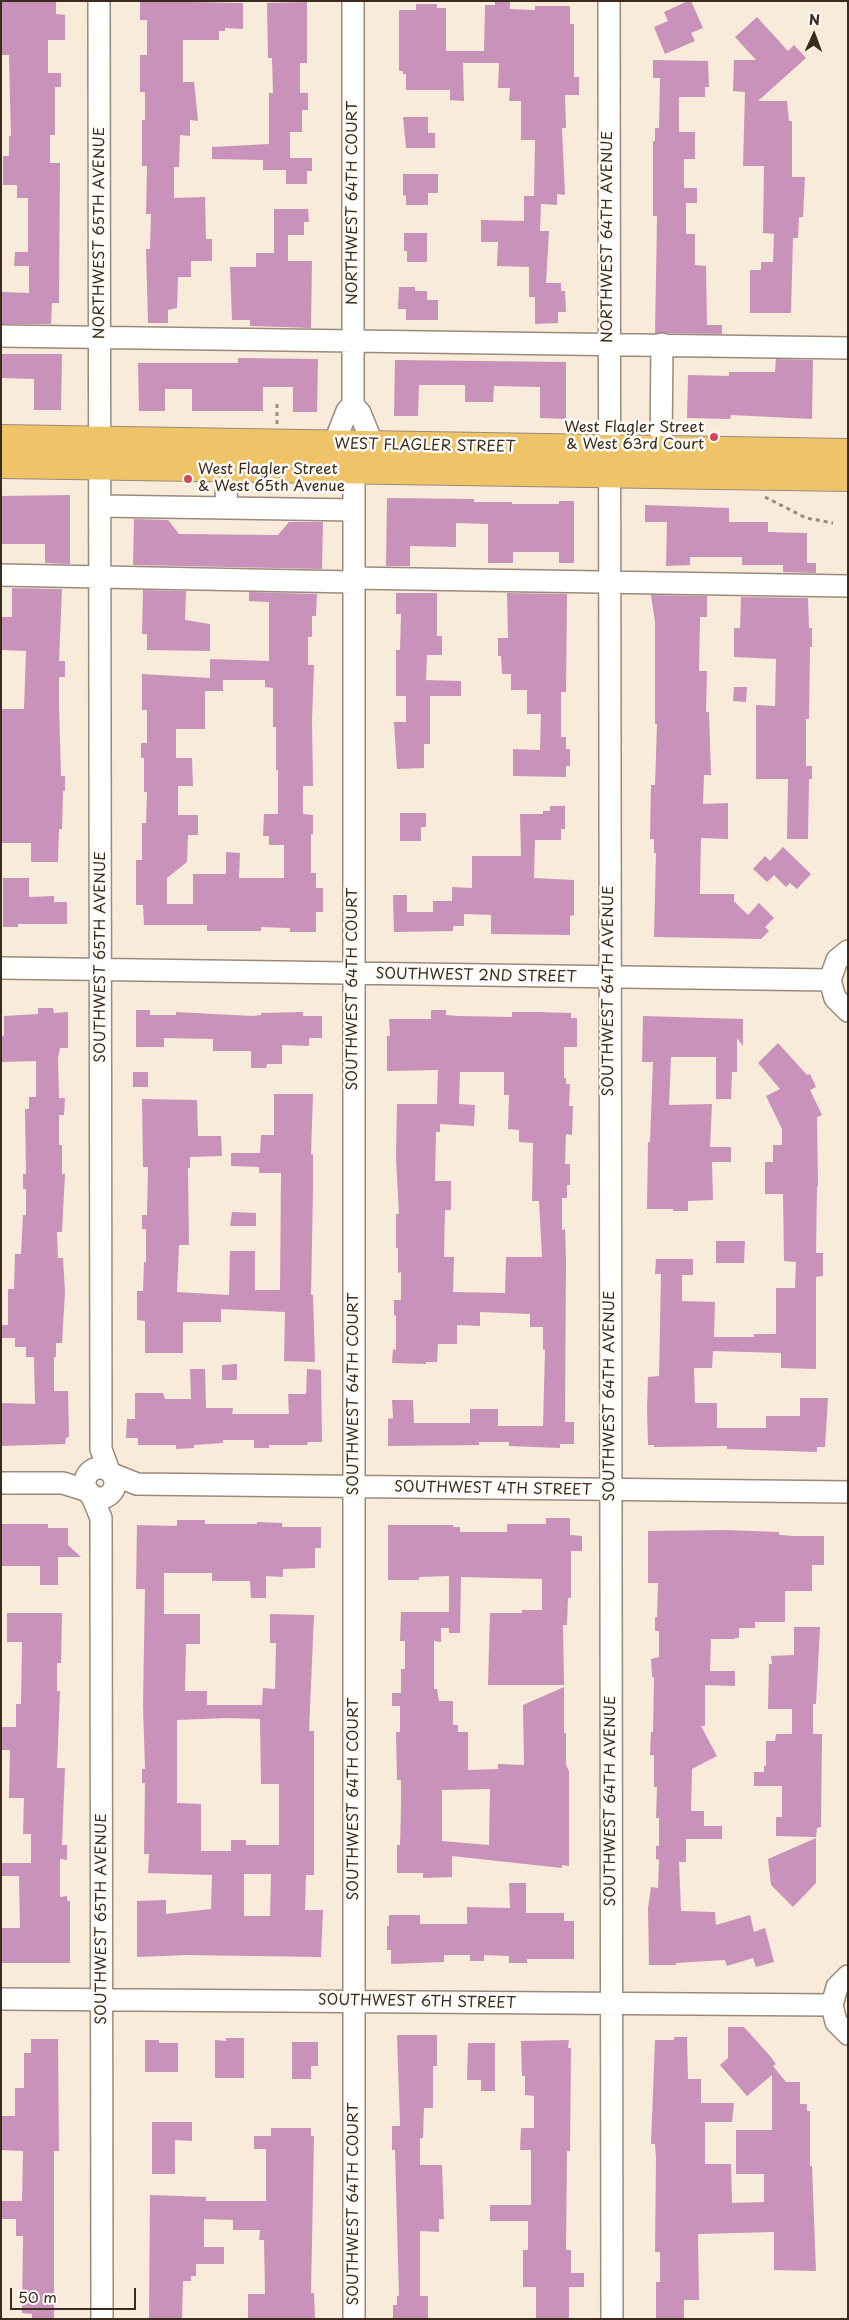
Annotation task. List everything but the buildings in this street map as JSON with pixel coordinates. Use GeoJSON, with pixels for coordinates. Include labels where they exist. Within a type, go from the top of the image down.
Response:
{"type":"FeatureCollection","features":[{"type":"Feature","properties":{"kind":"main road","name":"WEST FLAGLER STREET"},"geometry":{"type":"LineString","coordinates":[[1,439],[227,468],[354,469],[608,461],[847,465]]}},
{"type":"Feature","properties":{"kind":"main road","name":"WEST FLAGLER STREET"},"geometry":{"type":"LineString","coordinates":[[1,464],[101,453],[334,444],[608,461],[661,449],[847,465]]}},
{"type":"Feature","properties":{"kind":"street","name":"NORTHWEST 65TH AVENUE"},"geometry":{"type":"LineString","coordinates":[[100,1],[101,453]]}},
{"type":"Feature","properties":{"kind":"street","name":"NORTHWEST 64TH COURT"},"geometry":{"type":"LineString","coordinates":[[334,444],[347,411],[353,405],[352,1]]}},
{"type":"Feature","properties":{"kind":"street","name":"NORTHWEST 64TH AVENUE"},"geometry":{"type":"LineString","coordinates":[[608,461],[609,1]]}},
{"type":"Feature","properties":{"kind":"street"},"geometry":{"type":"LineString","coordinates":[[1,336],[608,343],[848,348]]}},
{"type":"Feature","properties":{"kind":"street"},"geometry":{"type":"LineString","coordinates":[[661,449],[662,344]]}},
{"type":"Feature","properties":{"kind":"street"},"geometry":{"type":"LineString","coordinates":[[353,405],[360,413],[373,445]]}},
{"type":"Feature","properties":{"kind":"street","name":"SOUTHWEST 65TH AVENUE"},"geometry":{"type":"LineString","coordinates":[[101,453],[101,1449],[98,1453],[105,1513],[101,1518],[102,2319]]}},
{"type":"Feature","properties":{"kind":"street","name":"SOUTHWEST 64TH AVENUE"},"geometry":{"type":"LineString","coordinates":[[608,461],[612,2319]]}},
{"type":"Feature","properties":{"kind":"street"},"geometry":{"type":"LineString","coordinates":[[226,508],[227,468]]}},
{"type":"Feature","properties":{"kind":"street","name":"SOUTHWEST 64TH COURT"},"geometry":{"type":"LineString","coordinates":[[354,469],[352,580],[354,2319]]}},
{"type":"Feature","properties":{"kind":"street"},"geometry":{"type":"LineString","coordinates":[[102,506],[353,510]]}},
{"type":"Feature","properties":{"kind":"street"},"geometry":{"type":"LineString","coordinates":[[1,575],[102,578],[848,586]]}},
{"type":"Feature","properties":{"kind":"street"},"geometry":{"type":"LineString","coordinates":[[848,952],[838,960],[830,980],[835,998],[848,1011]]}},
{"type":"Feature","properties":{"kind":"street","name":"SOUTHWEST 2ND STREET"},"geometry":{"type":"LineString","coordinates":[[1,968],[830,980]]}},
{"type":"Feature","properties":{"kind":"street","name":"SOUTHWEST 4TH STREET"},"geometry":{"type":"LineString","coordinates":[[1,1483],[100,1482],[610,1491],[848,1492]]}},
{"type":"Feature","properties":{"kind":"street"},"geometry":{"type":"LineString","coordinates":[[848,1976],[837,1987],[832,2005],[836,2022],[848,2034]]}},
{"type":"Feature","properties":{"kind":"street","name":"SOUTHWEST 6TH STREET"},"geometry":{"type":"LineString","coordinates":[[1,2000],[832,2005]]}},
{"type":"Feature","properties":{"kind":"path"},"geometry":{"type":"LineString","coordinates":[[277,400],[277,432]]}},
{"type":"Feature","properties":{"kind":"path"},"geometry":{"type":"LineString","coordinates":[[758,493],[796,514],[813,520],[833,523]]}},
{"type":"Feature","properties":{"kind":"place","name":"West Flagler Street & West 63rd Court"},"geometry":{"type":"Point","coordinates":[714,437]}},
{"type":"Feature","properties":{"kind":"place","name":"West Flagler Street & West 65th Avenue"},"geometry":{"type":"Point","coordinates":[188,479]}}]}
